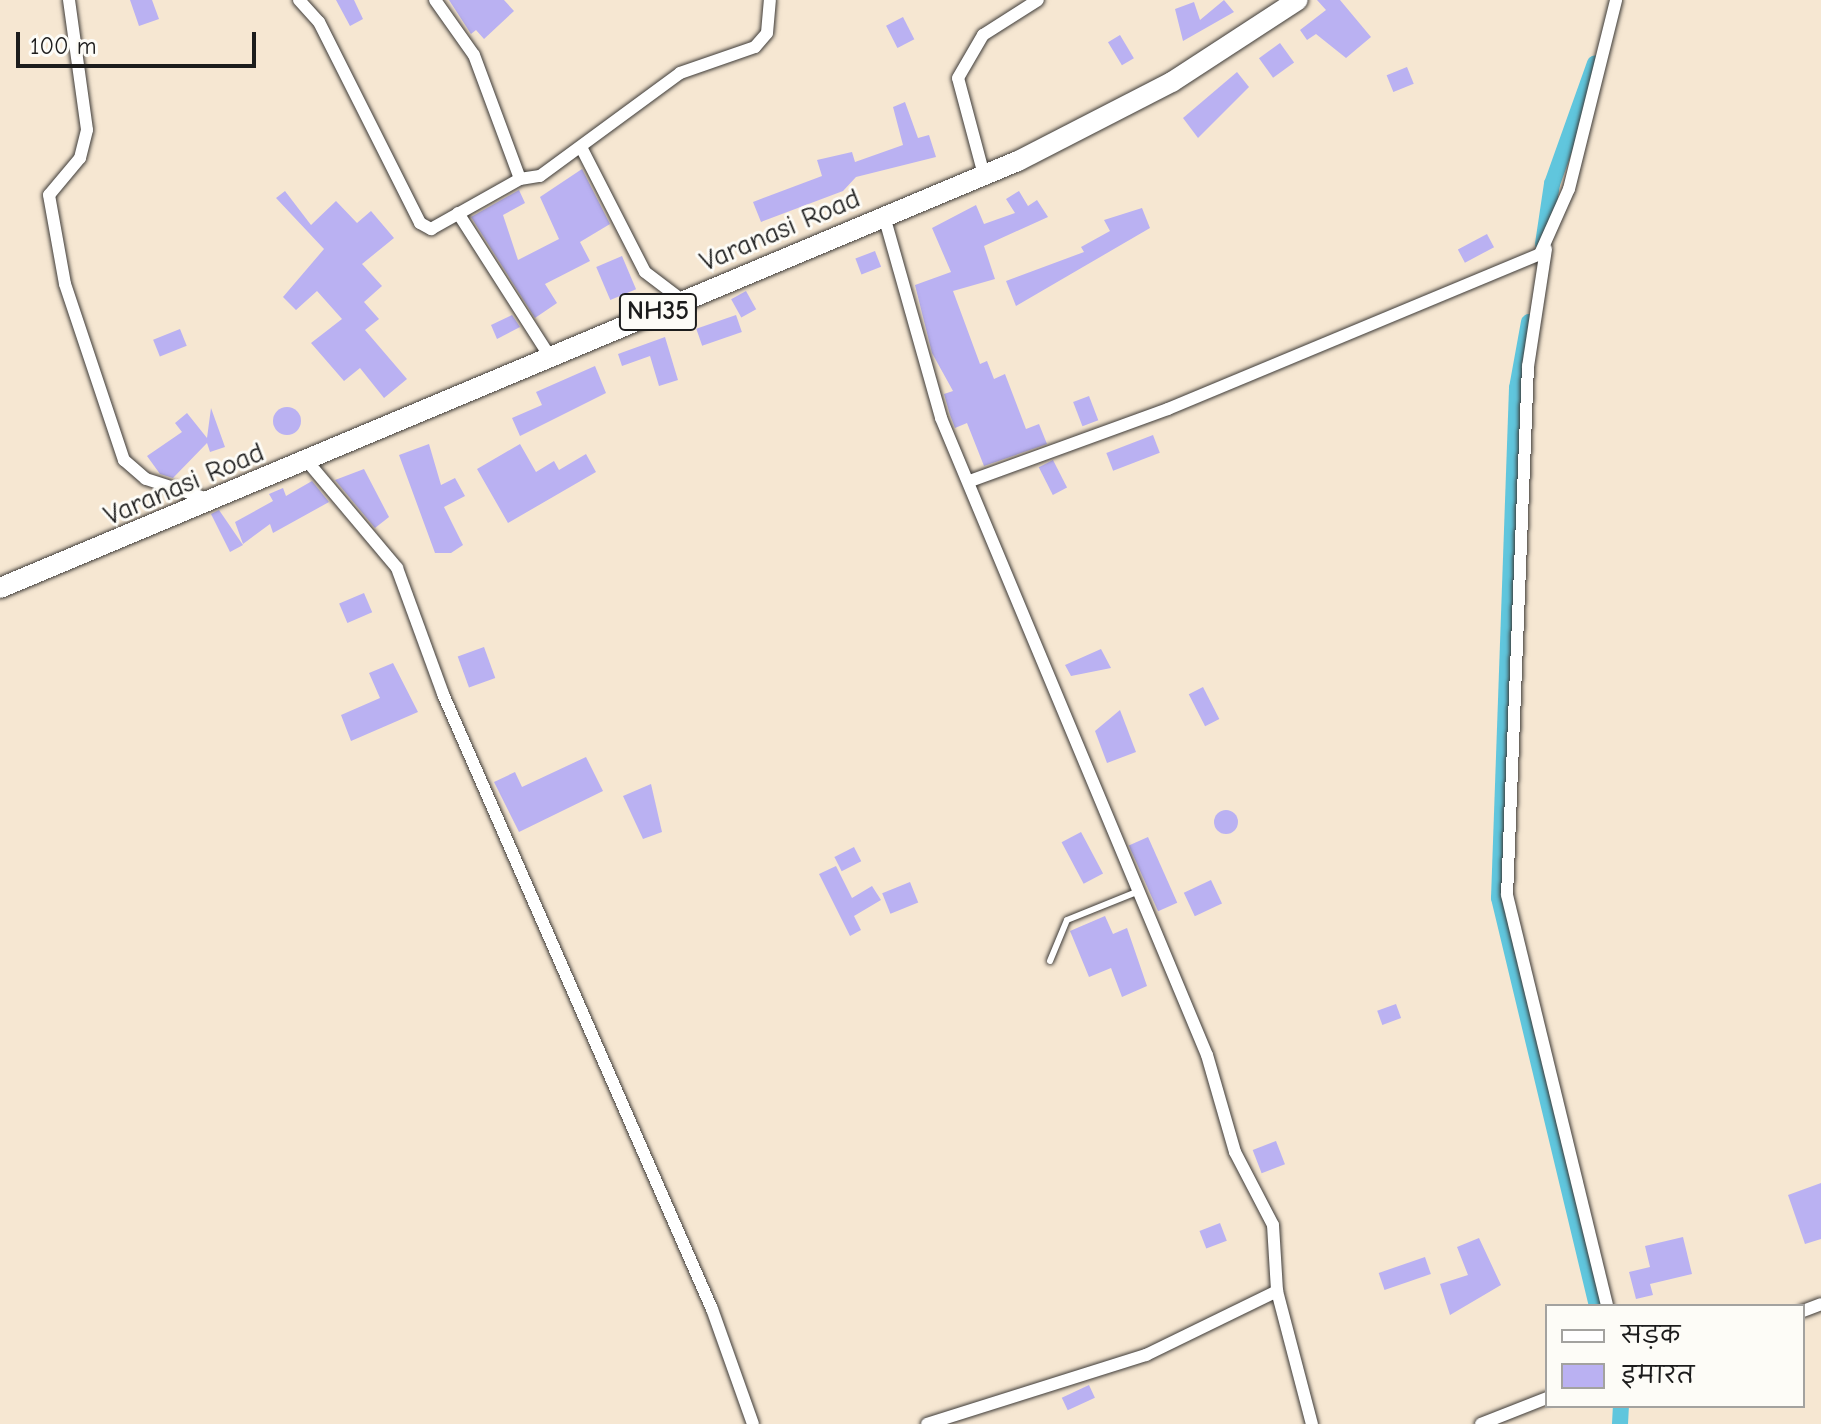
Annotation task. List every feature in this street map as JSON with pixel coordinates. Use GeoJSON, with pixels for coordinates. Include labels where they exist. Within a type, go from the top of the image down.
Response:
{"type":"FeatureCollection","features":[{"type":"Feature","properties":{"kind":"highway","name":"Varanasi Road"},"geometry":{"type":"LineString","coordinates":[[0,588],[218,502],[550,357],[984,175],[1172,82],[1298,0]]}},
{"type":"Feature","properties":{"kind":"street"},"geometry":{"type":"LineString","coordinates":[[69,0],[87,130],[80,158],[49,195],[65,284],[124,460],[146,479],[218,502]]}},
{"type":"Feature","properties":{"kind":"street"},"geometry":{"type":"LineString","coordinates":[[299,0],[319,22],[420,223],[431,229],[520,179],[540,176],[582,149],[680,73],[755,47],[767,33],[770,0]]}},
{"type":"Feature","properties":{"kind":"street"},"geometry":{"type":"LineString","coordinates":[[435,0],[474,55],[520,179]]}},
{"type":"Feature","properties":{"kind":"street"},"geometry":{"type":"LineString","coordinates":[[984,175],[958,78],[983,35],[1038,0]]}},
{"type":"Feature","properties":{"kind":"street"},"geometry":{"type":"LineString","coordinates":[[1607,1304],[1507,895],[1528,366],[1546,249],[1616,0]]}},
{"type":"Feature","properties":{"kind":"street"},"geometry":{"type":"LineString","coordinates":[[582,149],[645,272],[683,301]]}},
{"type":"Feature","properties":{"kind":"street"},"geometry":{"type":"LineString","coordinates":[[458,213],[550,357]]}},
{"type":"Feature","properties":{"kind":"street"},"geometry":{"type":"LineString","coordinates":[[884,216],[933,396],[1207,1055],[1235,1152],[1273,1225],[1277,1291],[1312,1424]]}},
{"type":"Feature","properties":{"kind":"street"},"geometry":{"type":"LineString","coordinates":[[970,481],[1168,409],[1546,249]]}},
{"type":"Feature","properties":{"kind":"street"},"geometry":{"type":"LineString","coordinates":[[307,461],[397,568],[443,694],[712,1309],[753,1424]]}},
{"type":"Feature","properties":{"kind":"street"},"geometry":{"type":"LineString","coordinates":[[927,1424],[1146,1355],[1277,1291]]}},
{"type":"Feature","properties":{"kind":"street"},"geometry":{"type":"LineString","coordinates":[[1481,1424],[1545,1399]]}},
{"type":"Feature","properties":{"kind":"lane"},"geometry":{"type":"LineString","coordinates":[[1050,961],[1067,920],[1139,891]]}},
{"type":"Feature","properties":{"kind":"building"},"geometry":{"type":"Polygon","coordinates":[[[130,0],[152,0],[159,19],[139,26],[130,0]]]}},
{"type":"Feature","properties":{"kind":"building"},"geometry":{"type":"Polygon","coordinates":[[[336,0],[354,0],[363,19],[350,26],[336,0]]]}},
{"type":"Feature","properties":{"kind":"building"},"geometry":{"type":"Polygon","coordinates":[[[449,0],[504,0],[514,11],[484,39],[476,30],[471,34],[449,0]]]}},
{"type":"Feature","properties":{"kind":"building"},"geometry":{"type":"Polygon","coordinates":[[[1224,0],[1234,12],[1183,41],[1175,9],[1194,2],[1200,20],[1224,0]]]}},
{"type":"Feature","properties":{"kind":"building"},"geometry":{"type":"Polygon","coordinates":[[[1317,0],[1340,0],[1371,37],[1346,58],[1316,34],[1307,40],[1300,30],[1326,10],[1317,0]]]}},
{"type":"Feature","properties":{"kind":"building"},"geometry":{"type":"Polygon","coordinates":[[[903,17],[914,39],[897,48],[886,26],[903,17]]]}},
{"type":"Feature","properties":{"kind":"building"},"geometry":{"type":"Polygon","coordinates":[[[1120,35],[1134,58],[1122,65],[1108,42],[1120,35]]]}},
{"type":"Feature","properties":{"kind":"building"},"geometry":{"type":"Polygon","coordinates":[[[1280,43],[1294,62],[1273,78],[1259,58],[1280,43]]]}},
{"type":"Feature","properties":{"kind":"building"},"geometry":{"type":"Polygon","coordinates":[[[1407,67],[1414,84],[1393,92],[1387,75],[1407,67]]]}},
{"type":"Feature","properties":{"kind":"building"},"geometry":{"type":"Polygon","coordinates":[[[1237,72],[1249,87],[1198,138],[1183,118],[1237,72]]]}},
{"type":"Feature","properties":{"kind":"building"},"geometry":{"type":"Polygon","coordinates":[[[905,102],[918,138],[929,135],[936,157],[856,177],[843,191],[761,222],[753,202],[822,176],[817,160],[852,152],[855,162],[903,145],[893,107],[905,102]]]}},
{"type":"Feature","properties":{"kind":"building"},"geometry":{"type":"Polygon","coordinates":[[[582,169],[610,224],[580,242],[590,261],[545,284],[557,303],[535,318],[471,217],[519,190],[525,203],[503,215],[518,260],[559,239],[540,197],[582,169]]]}},
{"type":"Feature","properties":{"kind":"building"},"geometry":{"type":"Polygon","coordinates":[[[285,191],[311,225],[336,201],[357,223],[371,211],[394,238],[362,264],[382,286],[364,302],[379,319],[365,330],[407,379],[384,398],[360,368],[344,381],[311,343],[342,319],[317,291],[296,310],[283,297],[324,249],[276,198],[285,191]]]}},
{"type":"Feature","properties":{"kind":"building"},"geometry":{"type":"Polygon","coordinates":[[[1019,191],[1028,206],[1037,200],[1048,217],[984,246],[995,279],[953,291],[980,364],[987,361],[994,379],[1005,374],[1026,429],[1039,424],[1047,444],[984,466],[967,423],[955,428],[950,415],[944,394],[953,391],[932,353],[915,285],[951,272],[932,228],[976,205],[984,224],[1015,213],[1006,199],[1019,191]]]}},
{"type":"Feature","properties":{"kind":"building"},"geometry":{"type":"Polygon","coordinates":[[[1142,208],[1150,228],[1016,306],[1006,281],[1084,252],[1081,247],[1110,231],[1104,220],[1142,208]]]}},
{"type":"Feature","properties":{"kind":"building"},"geometry":{"type":"Polygon","coordinates":[[[1487,234],[1494,247],[1465,263],[1458,249],[1487,234]]]}},
{"type":"Feature","properties":{"kind":"building"},"geometry":{"type":"Polygon","coordinates":[[[875,251],[881,267],[861,274],[855,259],[875,251]]]}},
{"type":"Feature","properties":{"kind":"building"},"geometry":{"type":"Polygon","coordinates":[[[622,256],[636,289],[610,300],[596,267],[622,256]]]}},
{"type":"Feature","properties":{"kind":"building"},"geometry":{"type":"Polygon","coordinates":[[[746,291],[756,309],[741,318],[731,299],[746,291]]]}},
{"type":"Feature","properties":{"kind":"building"},"geometry":{"type":"Polygon","coordinates":[[[512,315],[520,327],[497,339],[491,325],[512,315]]]}},
{"type":"Feature","properties":{"kind":"building"},"geometry":{"type":"Polygon","coordinates":[[[736,315],[742,332],[702,346],[696,329],[736,315]]]}},
{"type":"Feature","properties":{"kind":"building"},"geometry":{"type":"Polygon","coordinates":[[[180,329],[187,346],[160,357],[153,340],[180,329]]]}},
{"type":"Feature","properties":{"kind":"building"},"geometry":{"type":"Polygon","coordinates":[[[665,337],[678,380],[659,386],[650,356],[622,366],[618,354],[665,337]]]}},
{"type":"Feature","properties":{"kind":"building"},"geometry":{"type":"Polygon","coordinates":[[[595,366],[606,393],[520,436],[512,418],[542,405],[536,392],[595,366]]]}},
{"type":"Feature","properties":{"kind":"building"},"geometry":{"type":"Polygon","coordinates":[[[1089,396],[1098,420],[1082,426],[1073,402],[1089,396]]]}},
{"type":"Feature","properties":{"kind":"building"},"geometry":{"type":"Polygon","coordinates":[[[287,407],[297,411],[301,421],[297,431],[287,435],[277,431],[273,421],[277,411],[287,407]]]}},
{"type":"Feature","properties":{"kind":"building"},"geometry":{"type":"Polygon","coordinates":[[[211,408],[225,447],[210,452],[207,443],[173,478],[160,474],[147,456],[182,432],[175,423],[187,413],[207,438],[211,408]]]}},
{"type":"Feature","properties":{"kind":"building"},"geometry":{"type":"Polygon","coordinates":[[[1153,435],[1160,453],[1113,471],[1106,453],[1153,435]]]}},
{"type":"Feature","properties":{"kind":"building"},"geometry":{"type":"Polygon","coordinates":[[[429,444],[441,485],[455,478],[465,496],[444,507],[463,545],[451,553],[435,553],[399,455],[429,444]]]}},
{"type":"Feature","properties":{"kind":"building"},"geometry":{"type":"Polygon","coordinates":[[[520,444],[536,472],[554,461],[559,470],[586,454],[596,472],[508,523],[477,469],[520,444]]]}},
{"type":"Feature","properties":{"kind":"building"},"geometry":{"type":"Polygon","coordinates":[[[1053,460],[1067,488],[1053,495],[1039,467],[1053,460]]]}},
{"type":"Feature","properties":{"kind":"building"},"geometry":{"type":"Polygon","coordinates":[[[364,469],[389,517],[375,528],[335,480],[364,469]]]}},
{"type":"Feature","properties":{"kind":"building"},"geometry":{"type":"Polygon","coordinates":[[[312,481],[329,502],[273,533],[270,524],[243,544],[235,522],[273,501],[269,494],[283,488],[286,496],[312,481]]]}},
{"type":"Feature","properties":{"kind":"building"},"geometry":{"type":"Polygon","coordinates":[[[219,510],[243,545],[230,552],[211,514],[219,510]]]}},
{"type":"Feature","properties":{"kind":"building"},"geometry":{"type":"Polygon","coordinates":[[[364,593],[372,612],[347,623],[339,604],[364,593]]]}},
{"type":"Feature","properties":{"kind":"building"},"geometry":{"type":"Polygon","coordinates":[[[484,647],[495,678],[469,688],[458,657],[484,647]]]}},
{"type":"Feature","properties":{"kind":"building"},"geometry":{"type":"Polygon","coordinates":[[[1101,649],[1111,668],[1071,676],[1065,665],[1101,649]]]}},
{"type":"Feature","properties":{"kind":"building"},"geometry":{"type":"Polygon","coordinates":[[[393,663],[418,712],[351,741],[341,715],[380,698],[369,673],[393,663]]]}},
{"type":"Feature","properties":{"kind":"building"},"geometry":{"type":"Polygon","coordinates":[[[1203,687],[1219,719],[1205,726],[1189,694],[1203,687]]]}},
{"type":"Feature","properties":{"kind":"building"},"geometry":{"type":"Polygon","coordinates":[[[1120,710],[1136,752],[1107,763],[1095,731],[1120,710]]]}},
{"type":"Feature","properties":{"kind":"building"},"geometry":{"type":"Polygon","coordinates":[[[586,757],[603,791],[519,832],[494,782],[515,772],[522,787],[586,757]]]}},
{"type":"Feature","properties":{"kind":"building"},"geometry":{"type":"Polygon","coordinates":[[[651,784],[662,832],[643,839],[623,796],[651,784]]]}},
{"type":"Feature","properties":{"kind":"building"},"geometry":{"type":"Polygon","coordinates":[[[1226,810],[1235,813],[1238,822],[1235,831],[1226,834],[1217,831],[1214,822],[1217,813],[1226,810]]]}},
{"type":"Feature","properties":{"kind":"building"},"geometry":{"type":"Polygon","coordinates":[[[1081,832],[1103,873],[1084,884],[1062,842],[1081,832]]]}},
{"type":"Feature","properties":{"kind":"building"},"geometry":{"type":"Polygon","coordinates":[[[1148,837],[1177,903],[1158,911],[1129,846],[1148,837]]]}},
{"type":"Feature","properties":{"kind":"building"},"geometry":{"type":"Polygon","coordinates":[[[854,847],[861,861],[842,871],[834,857],[854,847]]]}},
{"type":"Feature","properties":{"kind":"building"},"geometry":{"type":"Polygon","coordinates":[[[836,866],[852,898],[872,886],[881,900],[854,916],[861,930],[850,936],[819,874],[836,866]]]}},
{"type":"Feature","properties":{"kind":"building"},"geometry":{"type":"Polygon","coordinates":[[[1211,880],[1222,904],[1195,916],[1184,893],[1211,880]]]}},
{"type":"Feature","properties":{"kind":"building"},"geometry":{"type":"Polygon","coordinates":[[[910,882],[918,902],[890,914],[882,893],[910,882]]]}},
{"type":"Feature","properties":{"kind":"building"},"geometry":{"type":"Polygon","coordinates":[[[1105,916],[1113,934],[1127,928],[1147,986],[1122,997],[1111,968],[1089,977],[1070,931],[1105,916]]]}},
{"type":"Feature","properties":{"kind":"building"},"geometry":{"type":"Polygon","coordinates":[[[1396,1004],[1401,1018],[1382,1025],[1377,1011],[1396,1004]]]}},
{"type":"Feature","properties":{"kind":"building"},"geometry":{"type":"Polygon","coordinates":[[[1276,1141],[1285,1164],[1262,1173],[1253,1150],[1276,1141]]]}},
{"type":"Feature","properties":{"kind":"building"},"geometry":{"type":"Polygon","coordinates":[[[1821,1183],[1821,1239],[1805,1244],[1788,1195],[1821,1183]]]}},
{"type":"Feature","properties":{"kind":"building"},"geometry":{"type":"Polygon","coordinates":[[[1220,1223],[1227,1241],[1206,1249],[1199,1231],[1220,1223]]]}},
{"type":"Feature","properties":{"kind":"building"},"geometry":{"type":"Polygon","coordinates":[[[1683,1237],[1692,1274],[1650,1284],[1653,1295],[1636,1299],[1629,1272],[1650,1267],[1645,1246],[1683,1237]]]}},
{"type":"Feature","properties":{"kind":"building"},"geometry":{"type":"Polygon","coordinates":[[[1479,1238],[1501,1285],[1450,1315],[1440,1284],[1468,1275],[1457,1247],[1479,1238]]]}},
{"type":"Feature","properties":{"kind":"building"},"geometry":{"type":"Polygon","coordinates":[[[1425,1257],[1431,1274],[1385,1290],[1379,1273],[1425,1257]]]}},
{"type":"Feature","properties":{"kind":"building"},"geometry":{"type":"Polygon","coordinates":[[[1089,1385],[1095,1398],[1068,1410],[1062,1398],[1089,1385]]]}},
{"type":"Feature","properties":{"kind":"waterway"},"geometry":{"type":"LineString","coordinates":[[1543,244],[1552,184],[1595,63]]}},
{"type":"Feature","properties":{"kind":"waterway"},"geometry":{"type":"LineString","coordinates":[[1529,322],[1517,388],[1499,898],[1597,1304]]}},
{"type":"Feature","properties":{"kind":"waterway"},"geometry":{"type":"LineString","coordinates":[[1620,1424],[1621,1408]]}}]}
